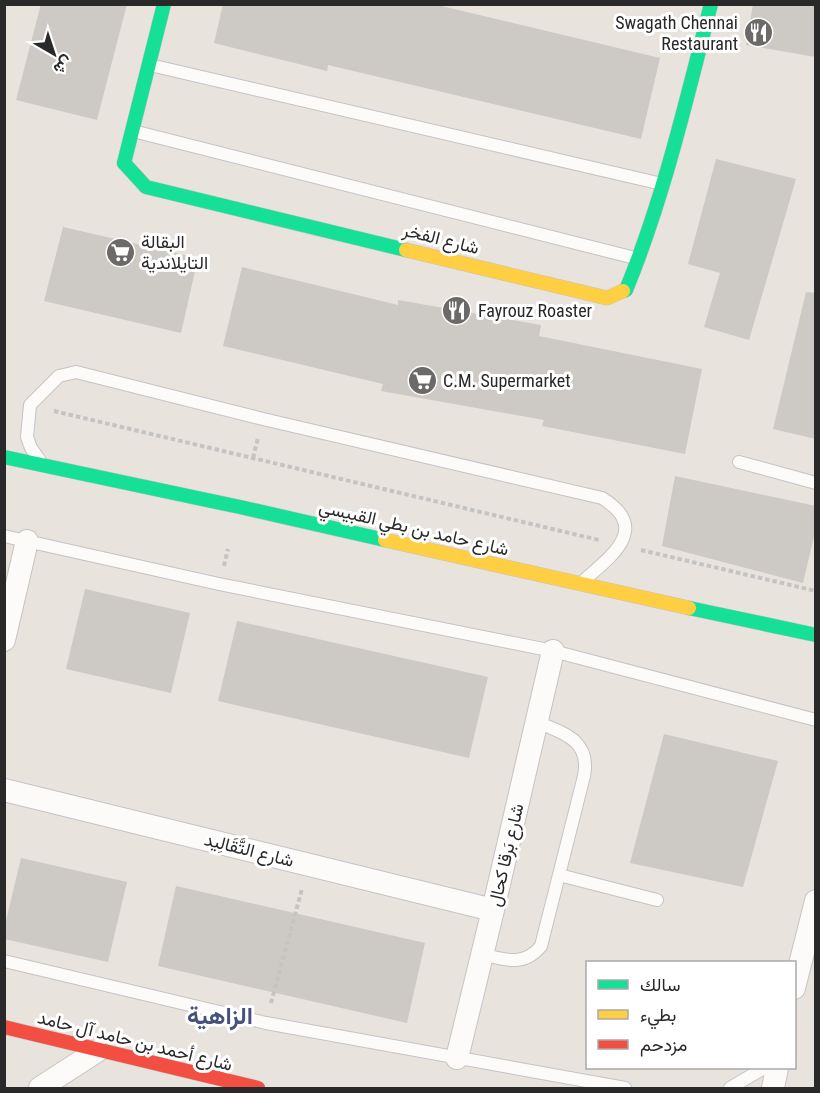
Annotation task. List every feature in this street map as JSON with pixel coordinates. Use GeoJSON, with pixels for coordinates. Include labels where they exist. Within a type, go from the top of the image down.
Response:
{"type":"FeatureCollection","features":[{"type":"Feature","properties":{"kind":"main road","name":"شارع الفخر"},"geometry":{"type":"LineString","coordinates":[[164,4],[124,163],[146,187],[607,298],[626,290],[640,259],[663,184],[711,4]]}},
{"type":"Feature","properties":{"kind":"main road","name":"شارع حامد بن بطي القبيسي"},"geometry":{"type":"LineString","coordinates":[[4,457],[240,507],[579,585],[816,635]]}},
{"type":"Feature","properties":{"kind":"main road","name":"شارع أحمد بن حامد آل حامد"},"geometry":{"type":"LineString","coordinates":[[4,1028],[258,1089]]}},
{"type":"Feature","properties":{"kind":"street"},"geometry":{"type":"LineString","coordinates":[[4,640],[8,612],[27,541]]}},
{"type":"Feature","properties":{"kind":"street","name":"شارع بَرقا كحال"},"geometry":{"type":"LineString","coordinates":[[457,1058],[494,910],[553,651]]}},
{"type":"Feature","properties":{"kind":"street","name":"شارع التَّقَالِيد"},"geometry":{"type":"LineString","coordinates":[[4,790],[494,910]]}},
{"type":"Feature","properties":{"kind":"street"},"geometry":{"type":"LineString","coordinates":[[803,976],[816,902]]}},
{"type":"Feature","properties":{"kind":"street"},"geometry":{"type":"LineString","coordinates":[[40,1089],[97,1051]]}},
{"type":"Feature","properties":{"kind":"street"},"geometry":{"type":"LineString","coordinates":[[773,1089],[777,1069]]}},
{"type":"Feature","properties":{"kind":"lane"},"geometry":{"type":"LineString","coordinates":[[148,65],[663,184]]}},
{"type":"Feature","properties":{"kind":"lane"},"geometry":{"type":"LineString","coordinates":[[133,131],[640,259]]}},
{"type":"Feature","properties":{"kind":"lane"},"geometry":{"type":"LineString","coordinates":[[45,467],[31,448],[27,437],[30,405],[59,376],[76,372],[263,419],[602,498],[616,507],[624,516],[624,535],[620,545],[579,585]]}},
{"type":"Feature","properties":{"kind":"lane"},"geometry":{"type":"LineString","coordinates":[[739,462],[816,483]]}},
{"type":"Feature","properties":{"kind":"lane"},"geometry":{"type":"LineString","coordinates":[[4,468],[45,467]]}},
{"type":"Feature","properties":{"kind":"lane"},"geometry":{"type":"LineString","coordinates":[[4,537],[219,584],[553,651],[816,720]]}},
{"type":"Feature","properties":{"kind":"lane"},"geometry":{"type":"LineString","coordinates":[[483,954],[512,961],[528,958],[544,938],[585,771],[586,762],[580,746],[574,739],[537,722]]}},
{"type":"Feature","properties":{"kind":"lane"},"geometry":{"type":"LineString","coordinates":[[559,875],[657,900]]}},
{"type":"Feature","properties":{"kind":"lane"},"geometry":{"type":"LineString","coordinates":[[4,961],[266,1023],[625,1089]]}},
{"type":"Feature","properties":{"kind":"lane"},"geometry":{"type":"LineString","coordinates":[[734,1088],[762,1069]]}},
{"type":"Feature","properties":{"kind":"path"},"geometry":{"type":"LineString","coordinates":[[44,409],[606,542]]}},
{"type":"Feature","properties":{"kind":"path"},"geometry":{"type":"LineString","coordinates":[[632,548],[816,591]]}},
{"type":"Feature","properties":{"kind":"path"},"geometry":{"type":"LineString","coordinates":[[266,1023],[309,865]]}},
{"type":"Feature","properties":{"kind":"building"},"geometry":{"type":"Polygon","coordinates":[[[41,4],[127,4],[97,120],[16,100],[41,4]]]}},
{"type":"Feature","properties":{"kind":"building"},"geometry":{"type":"Polygon","coordinates":[[[223,4],[433,4],[660,58],[641,139],[328,65],[327,71],[214,43],[223,4]]]}},
{"type":"Feature","properties":{"kind":"building"},"geometry":{"type":"Polygon","coordinates":[[[753,4],[816,4],[816,57],[746,45],[753,4]]]}},
{"type":"Feature","properties":{"kind":"building"},"geometry":{"type":"Polygon","coordinates":[[[716,159],[796,179],[749,340],[704,327],[720,273],[688,264],[716,159]]]}},
{"type":"Feature","properties":{"kind":"building"},"geometry":{"type":"Polygon","coordinates":[[[63,227],[198,258],[181,333],[44,301],[63,227]]]}},
{"type":"Feature","properties":{"kind":"building"},"geometry":{"type":"Polygon","coordinates":[[[242,267],[398,305],[398,300],[541,325],[539,336],[702,369],[685,454],[542,426],[544,420],[381,391],[383,384],[223,346],[242,267]]]}},
{"type":"Feature","properties":{"kind":"building"},"geometry":{"type":"Polygon","coordinates":[[[806,292],[816,293],[816,439],[773,429],[806,292]]]}},
{"type":"Feature","properties":{"kind":"building"},"geometry":{"type":"Polygon","coordinates":[[[675,476],[816,506],[816,528],[803,583],[662,546],[675,476]]]}},
{"type":"Feature","properties":{"kind":"building"},"geometry":{"type":"Polygon","coordinates":[[[85,589],[190,613],[171,693],[66,669],[85,589]]]}},
{"type":"Feature","properties":{"kind":"building"},"geometry":{"type":"Polygon","coordinates":[[[237,621],[488,677],[469,758],[218,701],[237,621]]]}},
{"type":"Feature","properties":{"kind":"building"},"geometry":{"type":"Polygon","coordinates":[[[664,734],[778,761],[743,887],[630,863],[664,734]]]}},
{"type":"Feature","properties":{"kind":"building"},"geometry":{"type":"Polygon","coordinates":[[[21,858],[127,882],[108,962],[4,939],[4,929],[21,858]]]}},
{"type":"Feature","properties":{"kind":"building"},"geometry":{"type":"Polygon","coordinates":[[[176,886],[425,943],[407,1023],[158,966],[176,886]]]}},
{"type":"Feature","properties":{"kind":"traffic: fast"},"geometry":{"type":"LineString","coordinates":[[164,4],[124,163],[146,187],[406,250]]}},
{"type":"Feature","properties":{"kind":"traffic: fast"},"geometry":{"type":"LineString","coordinates":[[623,291],[626,290],[652,220],[711,4]]}},
{"type":"Feature","properties":{"kind":"traffic: fast"},"geometry":{"type":"LineString","coordinates":[[4,457],[385,540]]}},
{"type":"Feature","properties":{"kind":"traffic: fast"},"geometry":{"type":"LineString","coordinates":[[689,608],[816,635]]}},
{"type":"Feature","properties":{"kind":"traffic: slow"},"geometry":{"type":"LineString","coordinates":[[406,250],[607,298],[623,291]]}},
{"type":"Feature","properties":{"kind":"traffic: slow"},"geometry":{"type":"LineString","coordinates":[[385,540],[689,608]]}},
{"type":"Feature","properties":{"kind":"traffic: jam"},"geometry":{"type":"LineString","coordinates":[[4,1027],[258,1088]]}},
{"type":"Feature","properties":{"kind":"place","name":"Swagath Chennai Restaurant"},"geometry":{"type":"Point","coordinates":[759,33]}},
{"type":"Feature","properties":{"kind":"place","name":"البقالة التايلاندية"},"geometry":{"type":"Point","coordinates":[120,252]}},
{"type":"Feature","properties":{"kind":"place","name":"Fayrouz Roaster"},"geometry":{"type":"Point","coordinates":[457,311]}},
{"type":"Feature","properties":{"kind":"place","name":"C.M. Supermarket"},"geometry":{"type":"Point","coordinates":[422,381]}},
{"type":"Feature","properties":{"kind":"district","name":"الزاهية"},"geometry":{"type":"Point","coordinates":[220,1016]}}]}
